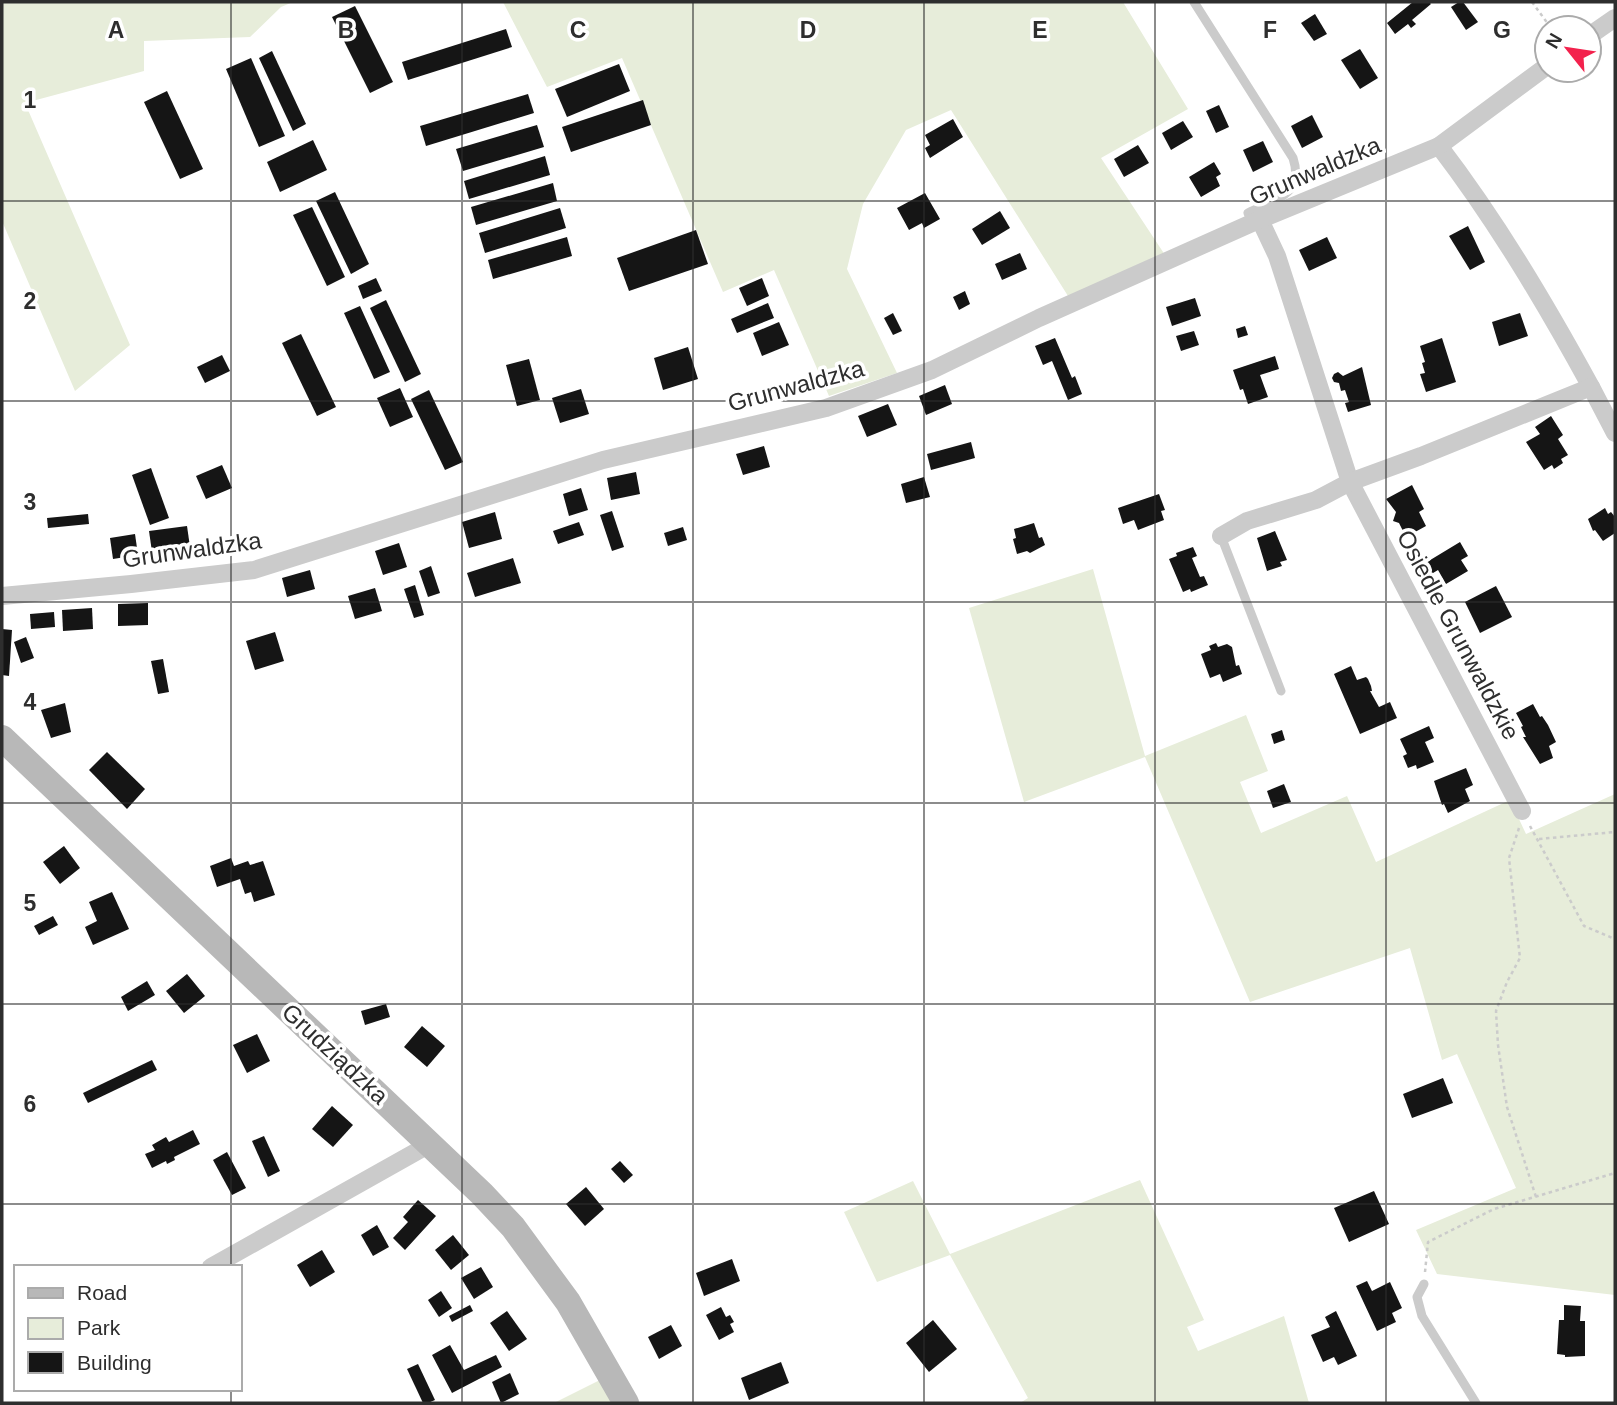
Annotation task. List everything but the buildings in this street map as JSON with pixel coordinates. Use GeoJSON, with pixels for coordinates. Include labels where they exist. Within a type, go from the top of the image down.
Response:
{"type":"FeatureCollection","features":[{"type":"Feature","properties":{"kind":"street","name":"Grunwaldzka"},"geometry":{"type":"LineString","coordinates":[[2,596],[254,570],[603,460],[826,408],[932,370],[1040,318],[1256,222],[1439,146],[1533,76]]}},
{"type":"Feature","properties":{"kind":"street"},"geometry":{"type":"LineString","coordinates":[[1439,146],[1471,188],[1536,288],[1615,433]]}},
{"type":"Feature","properties":{"kind":"street","name":"Osiedle Grunwaldzkie"},"geometry":{"type":"LineString","coordinates":[[1256,222],[1276,256],[1350,482],[1522,811]]}},
{"type":"Feature","properties":{"kind":"street"},"geometry":{"type":"LineString","coordinates":[[1220,536],[1247,521],[1316,500],[1350,482],[1591,387]]}},
{"type":"Feature","properties":{"kind":"street","name":"Grudziądzka"},"geometry":{"type":"LineString","coordinates":[[2,738],[490,1202],[542,1264],[568,1302],[626,1403]]}},
{"type":"Feature","properties":{"kind":"street"},"geometry":{"type":"LineString","coordinates":[[215,1265],[430,1144]]}},
{"type":"Feature","properties":{"kind":"lane"},"geometry":{"type":"LineString","coordinates":[[1194,2],[1293,158],[1297,171],[1296,184],[1290,192],[1248,214],[1256,222]]}},
{"type":"Feature","properties":{"kind":"lane"},"geometry":{"type":"LineString","coordinates":[[1220,536],[1281,691]]}},
{"type":"Feature","properties":{"kind":"lane"},"geometry":{"type":"LineString","coordinates":[[1424,1283],[1417,1297],[1422,1316],[1476,1403]]}},
{"type":"Feature","properties":{"kind":"path"},"geometry":{"type":"LineString","coordinates":[[1522,811],[1584,926],[1615,939]]}},
{"type":"Feature","properties":{"kind":"path"},"geometry":{"type":"LineString","coordinates":[[1522,811],[1509,858],[1520,958],[1496,1011],[1507,1107],[1536,1197]]}},
{"type":"Feature","properties":{"kind":"path"},"geometry":{"type":"LineString","coordinates":[[1537,839],[1615,832]]}},
{"type":"Feature","properties":{"kind":"path"},"geometry":{"type":"LineString","coordinates":[[1424,1283],[1428,1242],[1494,1209],[1615,1173]]}},
{"type":"Feature","properties":{"kind":"green space"},"geometry":{"type":"Polygon","coordinates":[[[2,2],[293,2],[281,7],[250,37],[144,41],[144,71],[25,103],[130,345],[75,391],[2,221],[2,2]]]}},
{"type":"Feature","properties":{"kind":"green space"},"geometry":{"type":"Polygon","coordinates":[[[503,2],[1123,2],[1188,109],[1101,158],[1165,255],[1068,296],[951,110],[906,130],[863,204],[847,269],[897,373],[829,396],[774,270],[723,292],[622,58],[547,87],[503,2]]]}},
{"type":"Feature","properties":{"kind":"green space"},"geometry":{"type":"Polygon","coordinates":[[[1093,569],[1145,756],[1246,715],[1268,771],[1240,782],[1261,833],[1347,796],[1376,862],[1510,800],[1526,834],[1615,794],[1615,1295],[1437,1274],[1416,1230],[1516,1188],[1457,1054],[1442,1060],[1410,948],[1250,1002],[1145,757],[1024,802],[969,608],[1093,569]]]}},
{"type":"Feature","properties":{"kind":"green space"},"geometry":{"type":"Polygon","coordinates":[[[1140,1180],[1204,1320],[1187,1327],[1198,1351],[1284,1316],[1309,1403],[1020,1403],[1028,1398],[950,1255],[877,1282],[844,1212],[913,1181],[950,1254],[1140,1180]]]}},
{"type":"Feature","properties":{"kind":"green space"},"geometry":{"type":"Polygon","coordinates":[[[600,1380],[615,1403],[554,1403],[600,1380]]]}}]}
